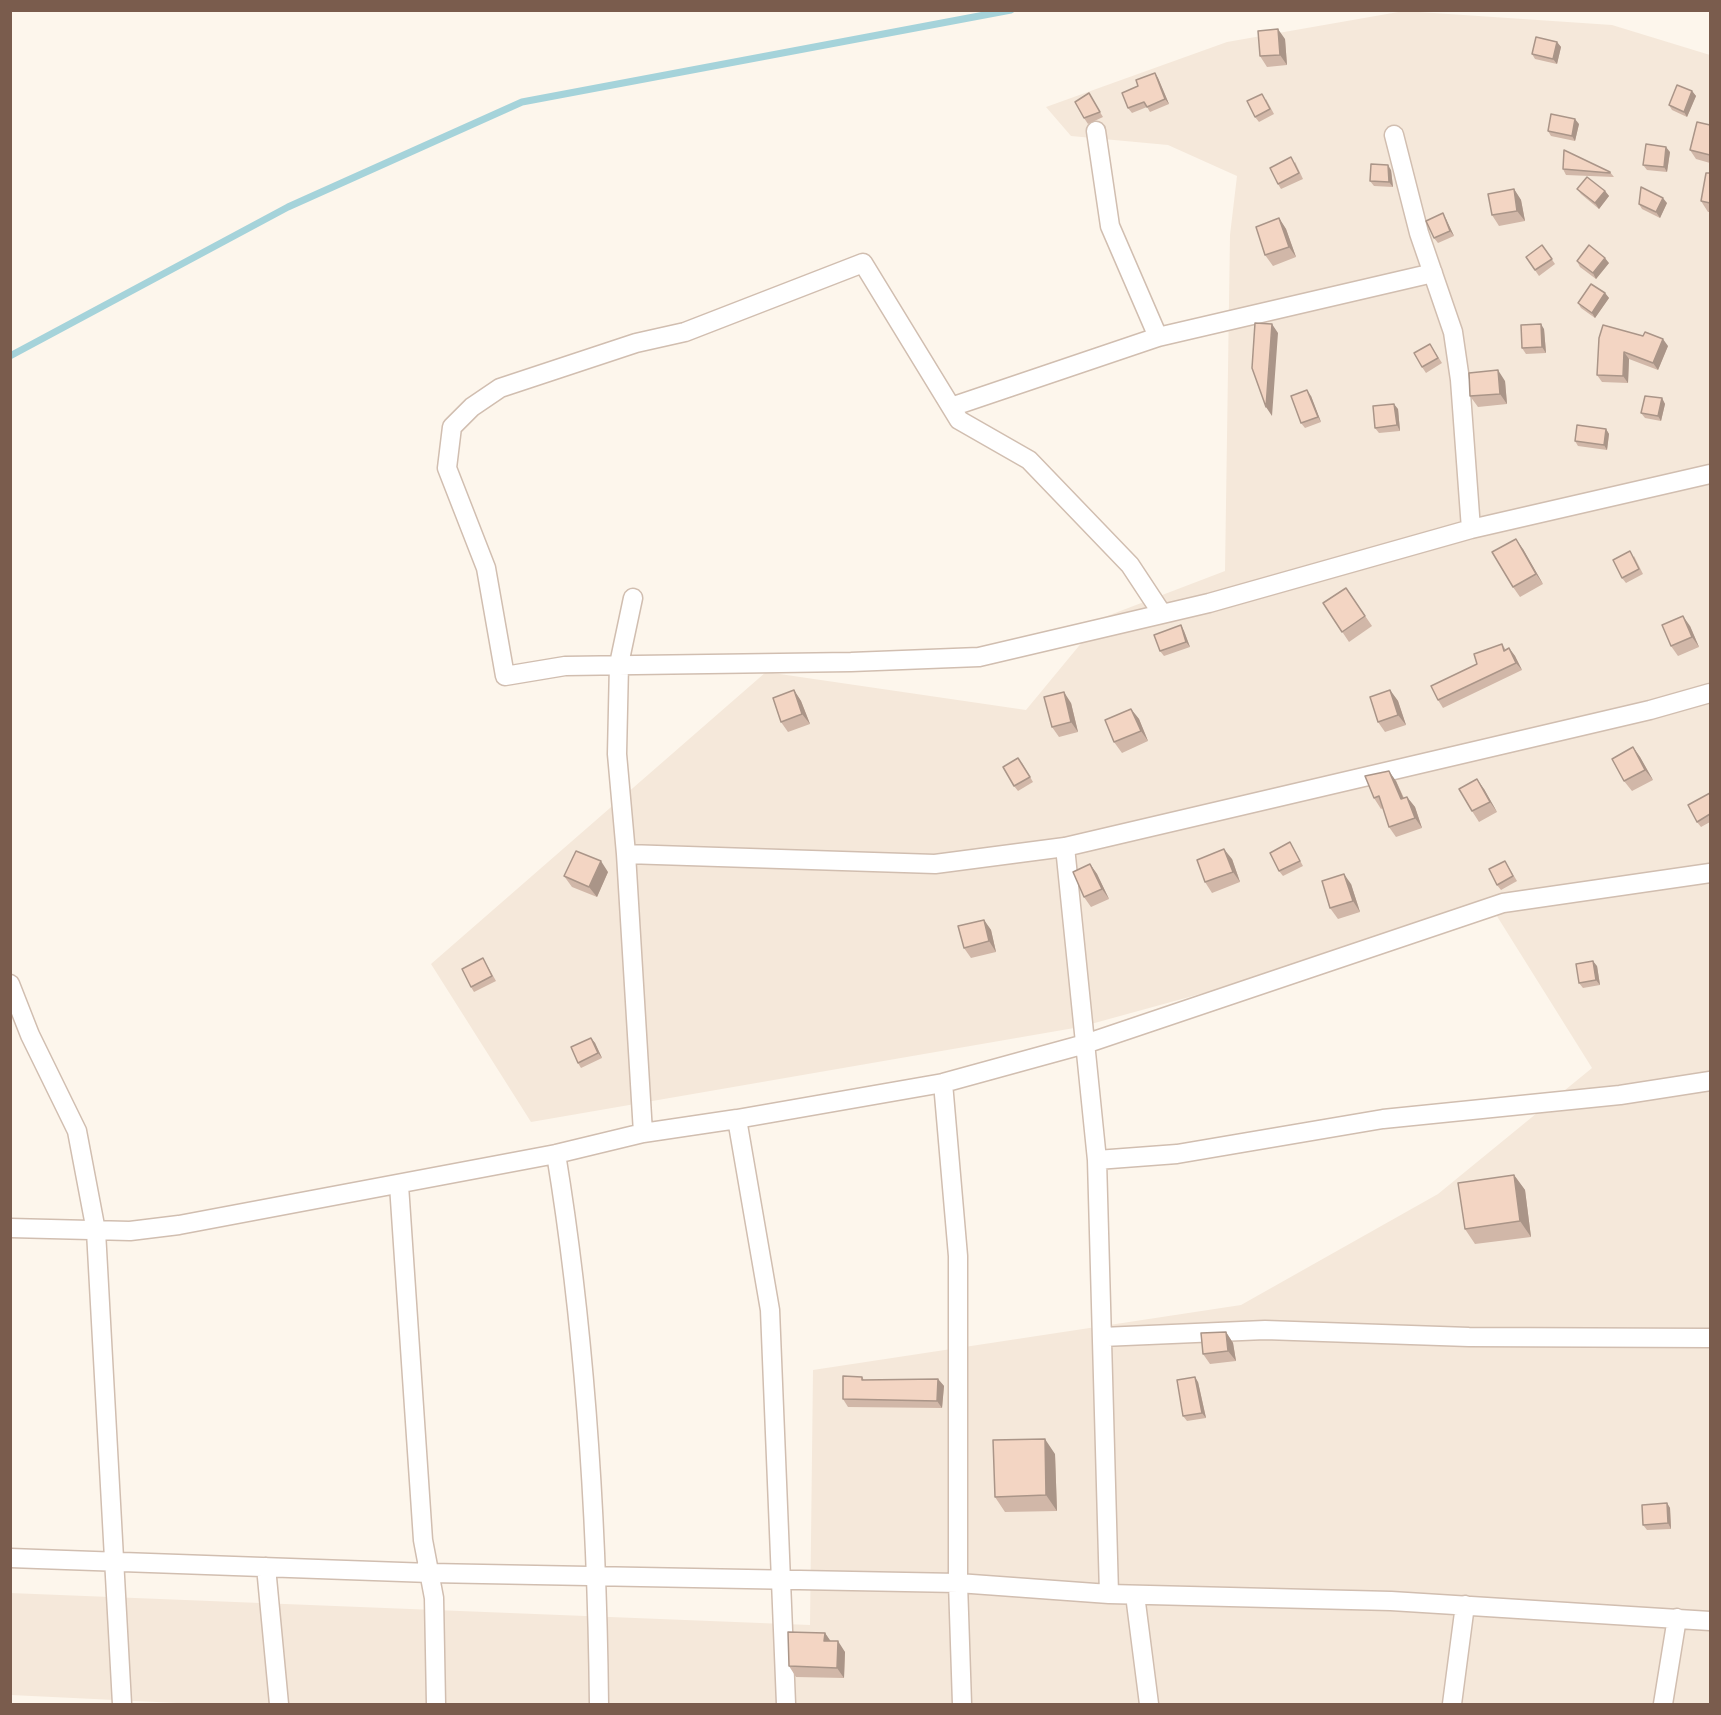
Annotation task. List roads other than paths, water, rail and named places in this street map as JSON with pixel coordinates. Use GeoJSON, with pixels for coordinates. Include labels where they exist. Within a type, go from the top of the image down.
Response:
{"type":"FeatureCollection","features":[{"type":"Feature","properties":{"kind":"street"},"geometry":{"type":"LineString","coordinates":[[1096,131],[1110,226],[1158,337]]}},
{"type":"Feature","properties":{"kind":"street"},"geometry":{"type":"LineString","coordinates":[[1394,135],[1419,233],[1452,332],[1460,380],[1472,529]]}},
{"type":"Feature","properties":{"kind":"street"},"geometry":{"type":"LineString","coordinates":[[1161,612],[1130,565],[1029,460],[959,420],[863,262],[685,332],[636,343],[500,388],[472,407],[452,428],[447,468],[486,568],[505,676],[565,666],[839,663],[980,657],[1161,612],[1209,603],[1472,529],[1710,474]]}},
{"type":"Feature","properties":{"kind":"street"},"geometry":{"type":"LineString","coordinates":[[951,407],[1158,337],[1433,273]]}},
{"type":"Feature","properties":{"kind":"street"},"geometry":{"type":"LineString","coordinates":[[633,598],[619,664],[617,754],[626,854],[643,1133]]}},
{"type":"Feature","properties":{"kind":"street"},"geometry":{"type":"LineString","coordinates":[[626,854],[935,864],[1065,847],[1650,710],[1710,693]]}},
{"type":"Feature","properties":{"kind":"street"},"geometry":{"type":"LineString","coordinates":[[1065,847],[1097,1160],[1109,1594]]}},
{"type":"Feature","properties":{"kind":"street"},"geometry":{"type":"LineString","coordinates":[[10,1228],[130,1231],[179,1225],[556,1154],[643,1133],[943,1083],[1085,1044],[1503,903],[1710,873]]}},
{"type":"Feature","properties":{"kind":"street"},"geometry":{"type":"LineString","coordinates":[[10,984],[30,1035],[77,1131],[96,1231],[116,1562],[122,1704]]}},
{"type":"Feature","properties":{"kind":"street"},"geometry":{"type":"LineString","coordinates":[[1097,1160],[1177,1154],[1383,1119],[1620,1095],[1710,1081]]}},
{"type":"Feature","properties":{"kind":"street"},"geometry":{"type":"LineString","coordinates":[[943,1083],[958,1256],[958,1583],[962,1704]]}},
{"type":"Feature","properties":{"kind":"street"},"geometry":{"type":"LineString","coordinates":[[737,1119],[770,1310],[783,1580],[786,1704]]}},
{"type":"Feature","properties":{"kind":"street"},"geometry":{"type":"LineString","coordinates":[[556,1154],[574,1262],[598,1576],[599,1704]]}},
{"type":"Feature","properties":{"kind":"street"},"geometry":{"type":"LineString","coordinates":[[399,1185],[423,1540],[434,1598],[436,1704]]}},
{"type":"Feature","properties":{"kind":"street"},"geometry":{"type":"LineString","coordinates":[[1102,1337],[1265,1330],[1469,1337],[1710,1338]]}},
{"type":"Feature","properties":{"kind":"street"},"geometry":{"type":"LineString","coordinates":[[10,1558],[430,1573],[958,1583],[1109,1594],[1465,1605],[1710,1621]]}},
{"type":"Feature","properties":{"kind":"street"},"geometry":{"type":"LineString","coordinates":[[266,1567],[279,1704]]}},
{"type":"Feature","properties":{"kind":"street"},"geometry":{"type":"LineString","coordinates":[[1135,1595],[1149,1704]]}},
{"type":"Feature","properties":{"kind":"street"},"geometry":{"type":"LineString","coordinates":[[1452,1704],[1465,1605]]}},
{"type":"Feature","properties":{"kind":"street"},"geometry":{"type":"LineString","coordinates":[[1663,1704],[1677,1618]]}},
{"type":"Feature","properties":{"kind":"waterway"},"geometry":{"type":"LineString","coordinates":[[10,356],[288,207],[522,102],[1011,10]]}}]}
